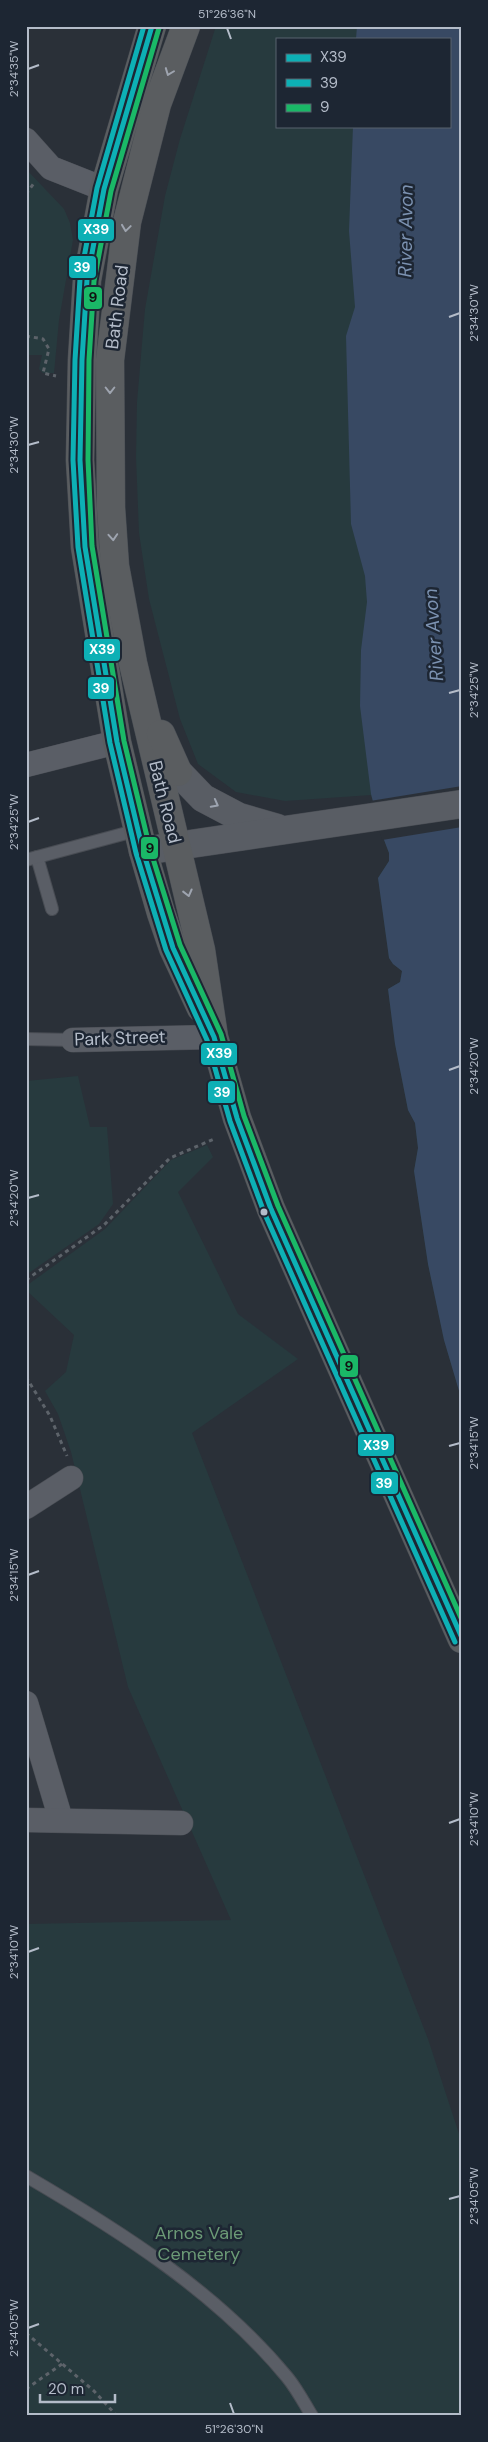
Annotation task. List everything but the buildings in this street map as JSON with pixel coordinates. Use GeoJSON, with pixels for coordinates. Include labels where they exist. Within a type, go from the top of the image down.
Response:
{"type":"FeatureCollection","features":[{"type":"Feature","properties":{"kind":"highway","name":"Bath Road"},"geometry":{"type":"LineString","coordinates":[[152,26],[104,189],[87,280],[81,383],[80,460],[85,547],[116,742],[140,840],[173,948],[214,1037]]}},
{"type":"Feature","properties":{"kind":"highway","name":"Bath Road"},"geometry":{"type":"LineString","coordinates":[[186,26],[157,104],[127,222],[110,360],[111,508],[115,566],[133,663],[201,950],[214,1037],[237,1118],[271,1209],[462,1639]]}},
{"type":"Feature","properties":{"kind":"highway","name":"Bath Road"},"geometry":{"type":"LineString","coordinates":[[115,566],[164,744],[178,772]]}},
{"type":"Feature","properties":{"kind":"street"},"geometry":{"type":"LineString","coordinates":[[26,140],[52,168],[104,189]]}},
{"type":"Feature","properties":{"kind":"street"},"geometry":{"type":"LineString","coordinates":[[26,765],[116,742]]}},
{"type":"Feature","properties":{"kind":"street"},"geometry":{"type":"LineString","coordinates":[[178,772],[203,798],[239,817],[283,830]]}},
{"type":"Feature","properties":{"kind":"street"},"geometry":{"type":"LineString","coordinates":[[140,840],[176,846],[462,804]]}},
{"type":"Feature","properties":{"kind":"street","name":"Park Street"},"geometry":{"type":"LineString","coordinates":[[73,1040],[214,1037]]}},
{"type":"Feature","properties":{"kind":"street"},"geometry":{"type":"LineString","coordinates":[[26,1507],[71,1478]]}},
{"type":"Feature","properties":{"kind":"street"},"geometry":{"type":"LineString","coordinates":[[26,1702],[61,1820]]}},
{"type":"Feature","properties":{"kind":"street"},"geometry":{"type":"LineString","coordinates":[[26,1820],[181,1823]]}},
{"type":"Feature","properties":{"kind":"lane"},"geometry":{"type":"LineString","coordinates":[[52,909],[32,858],[140,840]]}},
{"type":"Feature","properties":{"kind":"lane","name":"Park Street"},"geometry":{"type":"LineString","coordinates":[[26,1039],[73,1040]]}},
{"type":"Feature","properties":{"kind":"lane"},"geometry":{"type":"LineString","coordinates":[[26,2176],[109,2225],[215,2303],[257,2342],[289,2379],[312,2416]]}},
{"type":"Feature","properties":{"kind":"path"},"geometry":{"type":"LineString","coordinates":[[26,336],[43,339],[49,349],[42,373],[81,383]]}},
{"type":"Feature","properties":{"kind":"path"},"geometry":{"type":"LineString","coordinates":[[26,1280],[104,1224],[170,1158],[214,1139]]}},
{"type":"Feature","properties":{"kind":"path"},"geometry":{"type":"LineString","coordinates":[[26,1377],[50,1416],[65,1448],[71,1478]]}},
{"type":"Feature","properties":{"kind":"path"},"geometry":{"type":"LineString","coordinates":[[26,2333],[94,2391],[117,2416]]}},
{"type":"Feature","properties":{"kind":"path"},"geometry":{"type":"LineString","coordinates":[[26,2389],[62,2363]]}},
{"type":"Feature","properties":{"kind":"green space"},"geometry":{"type":"Polygon","coordinates":[[[216,26],[390,26],[389,38],[276,38],[276,128],[382,128],[462,1401],[444,1340],[428,1264],[414,1171],[418,1148],[415,1123],[408,1110],[395,1044],[388,989],[400,982],[402,971],[389,958],[378,878],[389,861],[389,853],[371,795],[285,801],[236,792],[198,764],[180,719],[149,599],[139,533],[136,457],[137,402],[145,309],[165,196],[180,139],[216,26]]]}},
{"type":"Feature","properties":{"kind":"green space"},"geometry":{"type":"Polygon","coordinates":[[[26,169],[64,209],[70,223],[73,240],[59,320],[54,373],[43,373],[39,369],[42,355],[26,355],[26,169]]]}},
{"type":"Feature","properties":{"kind":"green space"},"geometry":{"type":"Polygon","coordinates":[[[78,1076],[90,1127],[107,1127],[113,1204],[99,1224],[26,1275],[26,1081],[78,1076]]]}},
{"type":"Feature","properties":{"kind":"green space","name":"Arnos Vale Cemetery"},"geometry":{"type":"Polygon","coordinates":[[[207,1145],[213,1157],[178,1192],[238,1314],[298,1359],[192,1433],[428,2039],[462,2143],[462,2416],[26,2416],[26,1924],[231,1920],[128,1687],[71,1452],[58,1414],[45,1391],[66,1372],[74,1335],[26,1290],[26,1286],[105,1229],[171,1160],[207,1145]]]}},
{"type":"Feature","properties":{"kind":"water","name":"River Avon"},"geometry":{"type":"Polygon","coordinates":[[[357,26],[462,26],[462,1401],[444,1340],[428,1264],[414,1171],[418,1148],[415,1123],[408,1110],[395,1044],[388,989],[400,982],[402,971],[389,958],[378,878],[389,861],[389,853],[381,832],[371,794],[360,706],[361,650],[367,602],[365,576],[351,524],[346,336],[355,307],[349,231],[353,128],[450,128],[450,38],[356,38],[357,26]]]}},
{"type":"Feature","properties":{"kind":"pier"},"geometry":{"type":"Polygon","coordinates":[[[462,786],[462,827],[382,840],[370,801],[462,786]]]}},
{"type":"Feature","properties":{"kind":"transit line","name":"39"},"geometry":{"type":"LineString","coordinates":[[144,26],[97,188],[80,279],[75,360],[73,460],[78,547],[110,743],[136,853],[166,950],[207,1040],[230,1121],[264,1212],[455,1642]]}},
{"type":"Feature","properties":{"kind":"transit line","name":"X39"},"geometry":{"type":"LineString","coordinates":[[152,26],[104,189],[87,280],[82,360],[80,460],[85,547],[117,742],[143,851],[173,948],[214,1037],[237,1118],[271,1209],[462,1638]]}},
{"type":"Feature","properties":{"kind":"transit line","name":"9"},"geometry":{"type":"LineString","coordinates":[[159,28],[111,191],[94,281],[89,360],[88,460],[92,546],[124,741],[150,849],[180,945],[221,1034],[244,1116],[278,1206],[462,1620]]}}]}
